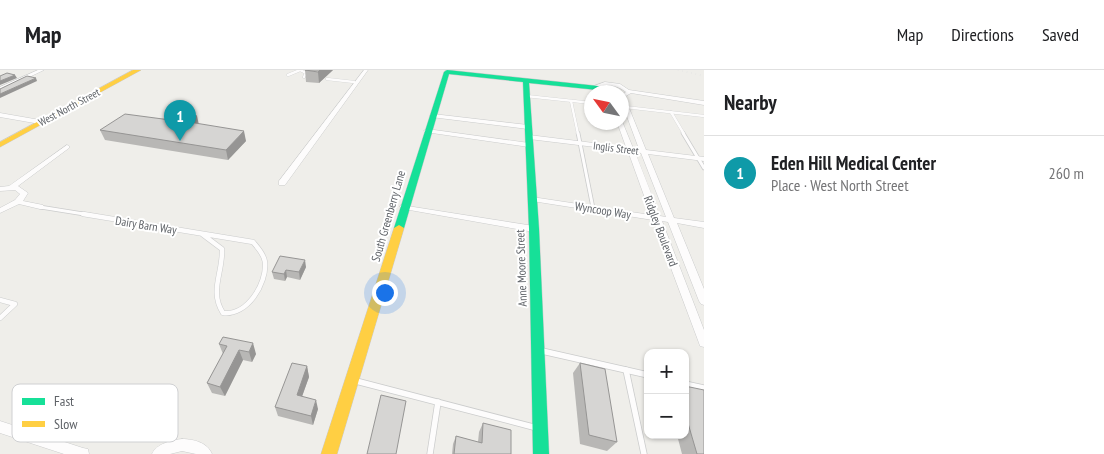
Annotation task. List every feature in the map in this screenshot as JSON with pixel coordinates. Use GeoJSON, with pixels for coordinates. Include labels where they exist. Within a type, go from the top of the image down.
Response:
{"type":"FeatureCollection","features":[{"type":"Feature","properties":{"kind":"street"},"geometry":{"type":"LineString","coordinates":[[0,89],[42,70]]}},
{"type":"Feature","properties":{"kind":"street","name":"West North Street"},"geometry":{"type":"LineString","coordinates":[[0,144],[138,70]]}},
{"type":"Feature","properties":{"kind":"street"},"geometry":{"type":"LineString","coordinates":[[282,184],[366,70]]}},
{"type":"Feature","properties":{"kind":"street","name":"South Greenberry Lane"},"geometry":{"type":"LineString","coordinates":[[328,454],[446,72],[526,80]]}},
{"type":"Feature","properties":{"kind":"street"},"geometry":{"type":"LineString","coordinates":[[526,80],[584,88]]}},
{"type":"Feature","properties":{"kind":"street","name":"Anne Moore Street"},"geometry":{"type":"LineString","coordinates":[[526,80],[534,228],[541,454]]}},
{"type":"Feature","properties":{"kind":"street"},"geometry":{"type":"LineString","coordinates":[[602,85],[616,85]]}},
{"type":"Feature","properties":{"kind":"street"},"geometry":{"type":"LineString","coordinates":[[629,91],[704,103]]}},
{"type":"Feature","properties":{"kind":"street"},"geometry":{"type":"LineString","coordinates":[[0,115],[40,122]]}},
{"type":"Feature","properties":{"kind":"street"},"geometry":{"type":"LineString","coordinates":[[433,116],[528,136]]}},
{"type":"Feature","properties":{"kind":"street"},"geometry":{"type":"LineString","coordinates":[[629,116],[704,301]]}},
{"type":"Feature","properties":{"kind":"street","name":"Ridgley Boulevard"},"geometry":{"type":"LineString","coordinates":[[623,130],[656,218],[700,320],[704,342]]}},
{"type":"Feature","properties":{"kind":"street"},"geometry":{"type":"LineString","coordinates":[[427,132],[528,136]]}},
{"type":"Feature","properties":{"kind":"street","name":"Inglis Street"},"geometry":{"type":"LineString","coordinates":[[528,136],[701,159]]}},
{"type":"Feature","properties":{"kind":"street"},"geometry":{"type":"LineString","coordinates":[[12,187],[67,147]]}},
{"type":"Feature","properties":{"kind":"street"},"geometry":{"type":"LineString","coordinates":[[0,189],[12,187],[20,189],[24,193],[18,202],[0,211]]}},
{"type":"Feature","properties":{"kind":"street","name":"Wyncoop Way"},"geometry":{"type":"LineString","coordinates":[[532,199],[704,225]]}},
{"type":"Feature","properties":{"kind":"street"},"geometry":{"type":"LineString","coordinates":[[18,202],[40,207]]}},
{"type":"Feature","properties":{"kind":"street"},"geometry":{"type":"LineString","coordinates":[[404,207],[534,228]]}},
{"type":"Feature","properties":{"kind":"street"},"geometry":{"type":"LineString","coordinates":[[0,426],[12,430]]}},
{"type":"Feature","properties":{"kind":"street"},"geometry":{"type":"LineString","coordinates":[[47,442],[83,454]]}},
{"type":"Feature","properties":{"kind":"street"},"geometry":{"type":"LineString","coordinates":[[158,454],[172,447],[184,445],[195,446],[206,454]]}},
{"type":"Feature","properties":{"kind":"lane"},"geometry":{"type":"LineString","coordinates":[[288,75],[300,70],[306,73],[304,77]]}},
{"type":"Feature","properties":{"kind":"lane"},"geometry":{"type":"LineString","coordinates":[[327,79],[354,82]]}},
{"type":"Feature","properties":{"kind":"lane"},"geometry":{"type":"LineString","coordinates":[[526,96],[584,102]]}},
{"type":"Feature","properties":{"kind":"lane"},"geometry":{"type":"LineString","coordinates":[[571,101],[593,208]]}},
{"type":"Feature","properties":{"kind":"lane"},"geometry":{"type":"LineString","coordinates":[[629,107],[704,116]]}},
{"type":"Feature","properties":{"kind":"lane"},"geometry":{"type":"LineString","coordinates":[[671,112],[701,159],[704,168]]}},
{"type":"Feature","properties":{"kind":"lane","name":"Dairy Barn Way"},"geometry":{"type":"LineString","coordinates":[[40,207],[253,242],[264,255],[265,260],[260,284],[248,304],[234,313],[228,315],[222,313],[214,299],[214,288],[223,257],[222,248],[202,234]]}},
{"type":"Feature","properties":{"kind":"lane"},"geometry":{"type":"LineString","coordinates":[[0,300],[15,304],[0,318]]}},
{"type":"Feature","properties":{"kind":"lane"},"geometry":{"type":"LineString","coordinates":[[538,350],[644,374]]}},
{"type":"Feature","properties":{"kind":"lane"},"geometry":{"type":"LineString","coordinates":[[626,370],[644,454]]}},
{"type":"Feature","properties":{"kind":"lane"},"geometry":{"type":"LineString","coordinates":[[352,380],[540,429]]}},
{"type":"Feature","properties":{"kind":"lane"},"geometry":{"type":"LineString","coordinates":[[689,385],[704,388]]}},
{"type":"Feature","properties":{"kind":"lane"},"geometry":{"type":"LineString","coordinates":[[430,454],[438,402]]}},
{"type":"Feature","properties":{"kind":"building"},"geometry":{"type":"Polygon","coordinates":[[[7,73],[15,75],[0,81],[0,76],[7,73]]]}},
{"type":"Feature","properties":{"kind":"building"},"geometry":{"type":"Polygon","coordinates":[[[27,76],[36,78],[0,94],[0,89],[27,76]]]}},
{"type":"Feature","properties":{"kind":"building"},"geometry":{"type":"Polygon","coordinates":[[[125,114],[178,121],[186,114],[197,116],[189,122],[244,131],[226,150],[100,130],[125,114]]]}},
{"type":"Feature","properties":{"kind":"building"},"geometry":{"type":"Polygon","coordinates":[[[280,256],[305,260],[299,272],[286,270],[284,274],[272,272],[280,256]]]}},
{"type":"Feature","properties":{"kind":"building"},"geometry":{"type":"Polygon","coordinates":[[[223,337],[253,343],[249,352],[239,350],[220,387],[207,383],[227,346],[219,344],[223,337]]]}},
{"type":"Feature","properties":{"kind":"building"},"geometry":{"type":"Polygon","coordinates":[[[292,363],[307,366],[297,395],[316,400],[311,416],[275,407],[292,363]]]}},
{"type":"Feature","properties":{"kind":"building"},"geometry":{"type":"Polygon","coordinates":[[[580,363],[605,369],[617,442],[589,435],[580,363]]]}},
{"type":"Feature","properties":{"kind":"building"},"geometry":{"type":"Polygon","coordinates":[[[689,387],[704,390],[704,454],[697,454],[689,427],[689,387]]]}},
{"type":"Feature","properties":{"kind":"building"},"geometry":{"type":"Polygon","coordinates":[[[381,395],[406,401],[396,454],[367,454],[381,395]]]}},
{"type":"Feature","properties":{"kind":"building"},"geometry":{"type":"Polygon","coordinates":[[[483,423],[511,430],[511,454],[454,454],[456,436],[482,443],[483,423]]]}},
{"type":"Feature","properties":{"kind":"railway"},"geometry":{"type":"LineString","coordinates":[[678,70],[704,76]]}},
{"type":"Feature","properties":{"kind":"traffic: fast"},"geometry":{"type":"LineString","coordinates":[[399,228],[447,72],[584,87]]}},
{"type":"Feature","properties":{"kind":"traffic: fast"},"geometry":{"type":"LineString","coordinates":[[526,80],[534,229],[541,454]]}},
{"type":"Feature","properties":{"kind":"traffic: slow"},"geometry":{"type":"LineString","coordinates":[[0,145],[138,70]]}},
{"type":"Feature","properties":{"kind":"traffic: slow"},"geometry":{"type":"LineString","coordinates":[[329,454],[399,228]]}},
{"type":"Feature","properties":{"kind":"place","name":"Eden Hill Medical Center"},"geometry":{"type":"Point","coordinates":[180,141]}}]}
